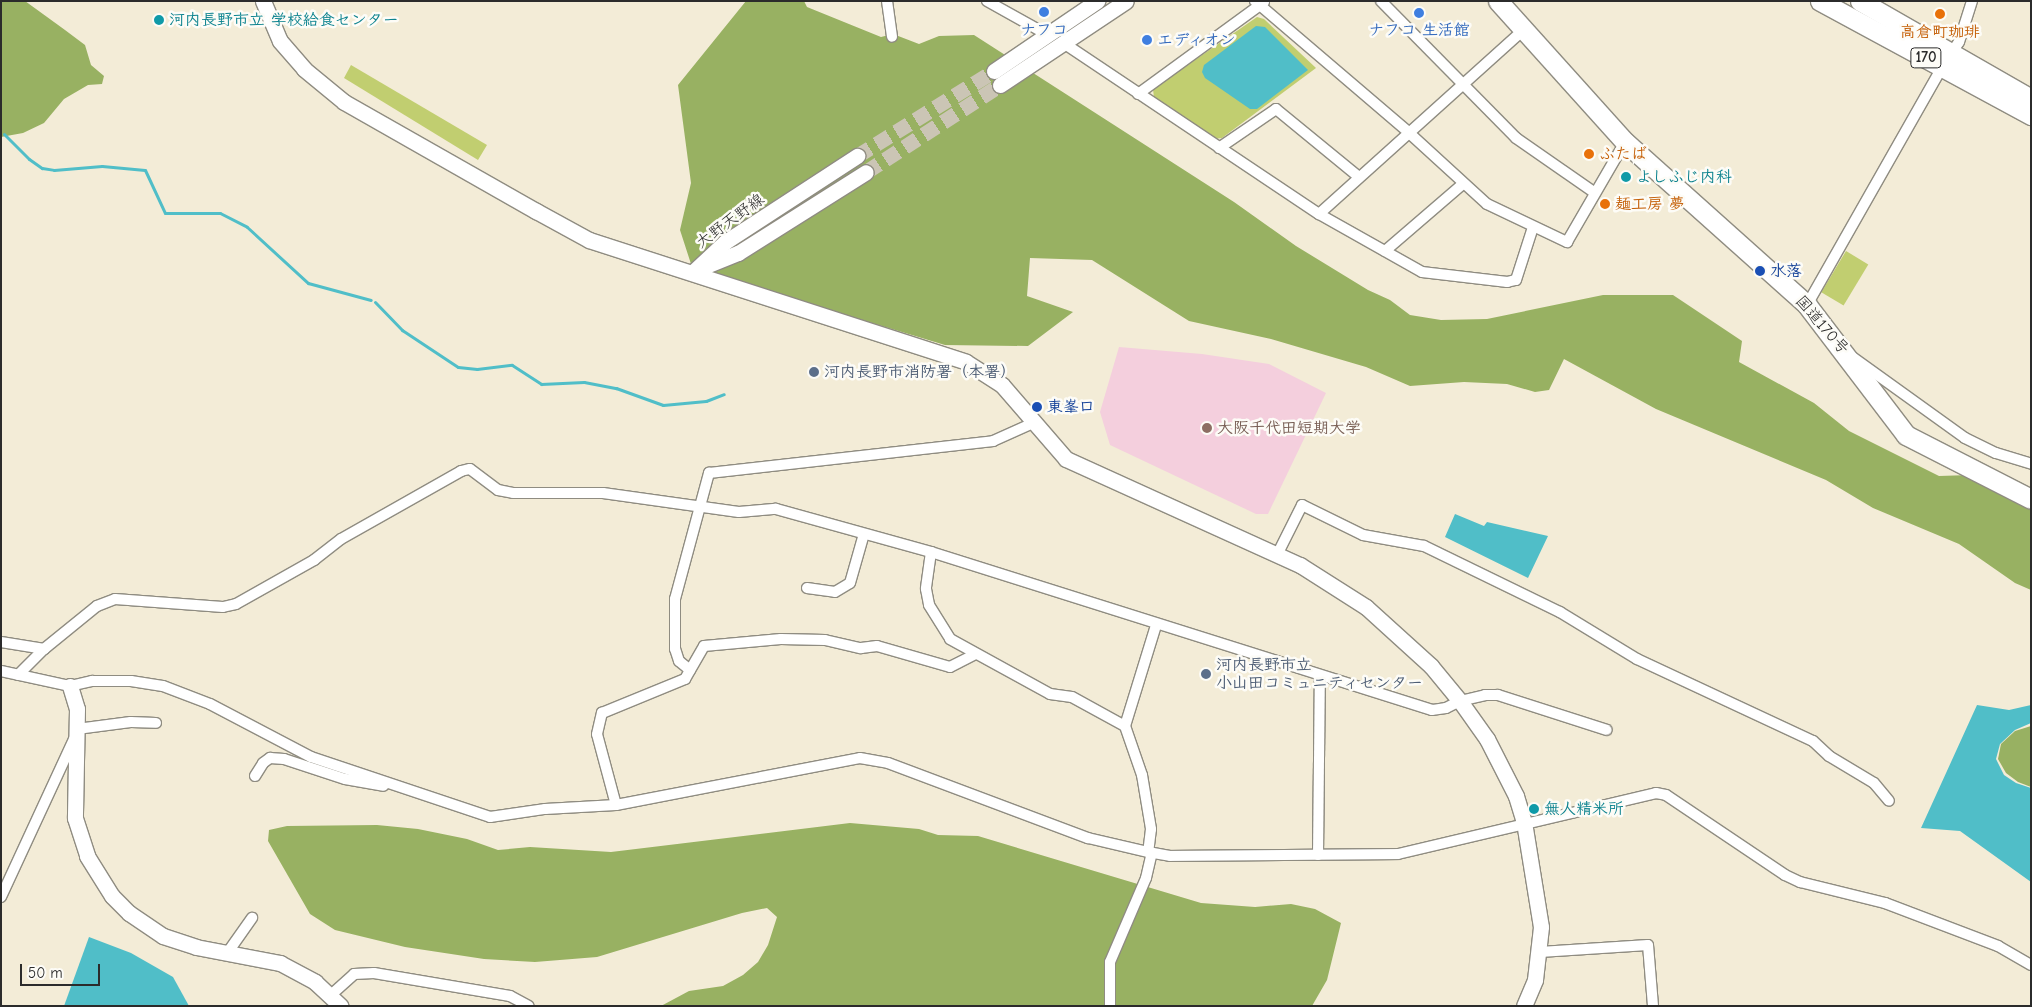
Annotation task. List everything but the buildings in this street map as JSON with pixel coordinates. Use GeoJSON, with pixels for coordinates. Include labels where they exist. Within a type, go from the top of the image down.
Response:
{"type":"FeatureCollection","features":[{"type":"Feature","properties":{"kind":"highway","name":"国道170号"},"geometry":{"type":"LineString","coordinates":[[1498,1],[1625,142],[1807,305],[1848,356],[1906,435],[2031,499]]}},
{"type":"Feature","properties":{"kind":"highway","name":"170"},"geometry":{"type":"LineString","coordinates":[[1820,1],[2031,99]]}},
{"type":"Feature","properties":{"kind":"highway","name":"170"},"geometry":{"type":"LineString","coordinates":[[1860,1],[1947,61],[2031,114]]}},
{"type":"Feature","properties":{"kind":"street"},"geometry":{"type":"LineString","coordinates":[[263,1],[280,40],[304,69],[344,102],[589,240],[966,362],[1002,385],[1066,459],[1277,555],[1330,582],[1366,606],[1431,666],[1460,701],[1505,770],[1524,822],[1541,927],[1540,952],[1535,980],[1524,1006]]}},
{"type":"Feature","properties":{"kind":"street"},"geometry":{"type":"LineString","coordinates":[[888,1],[892,37]]}},
{"type":"Feature","properties":{"kind":"street"},"geometry":{"type":"LineString","coordinates":[[987,1],[1048,34]]}},
{"type":"Feature","properties":{"kind":"street"},"geometry":{"type":"LineString","coordinates":[[1097,1],[1048,34],[997,78],[1065,44],[1126,1]]}},
{"type":"Feature","properties":{"kind":"street"},"geometry":{"type":"LineString","coordinates":[[1381,1],[1516,138],[1596,193]]}},
{"type":"Feature","properties":{"kind":"street"},"geometry":{"type":"LineString","coordinates":[[1807,305],[1966,29],[1972,1]]}},
{"type":"Feature","properties":{"kind":"street"},"geometry":{"type":"LineString","coordinates":[[1138,94],[1260,3],[1408,131],[1463,184],[1487,204],[1567,242],[1625,142]]}},
{"type":"Feature","properties":{"kind":"street"},"geometry":{"type":"LineString","coordinates":[[1319,214],[1408,131],[1523,30]]}},
{"type":"Feature","properties":{"kind":"street"},"geometry":{"type":"LineString","coordinates":[[1065,44],[1319,214],[1422,272],[1507,282],[1516,280],[1533,226]]}},
{"type":"Feature","properties":{"kind":"street"},"geometry":{"type":"LineString","coordinates":[[1219,148],[1276,109],[1359,177]]}},
{"type":"Feature","properties":{"kind":"street","name":"大野天野線"},"geometry":{"type":"LineString","coordinates":[[692,272],[726,242],[857,156]]}},
{"type":"Feature","properties":{"kind":"street","name":"大野天野線"},"geometry":{"type":"LineString","coordinates":[[692,272],[738,252],[866,172]]}},
{"type":"Feature","properties":{"kind":"street"},"geometry":{"type":"LineString","coordinates":[[1385,251],[1463,184]]}},
{"type":"Feature","properties":{"kind":"street"},"geometry":{"type":"LineString","coordinates":[[1848,356],[1856,358],[1965,438],[1996,453],[2031,464]]}},
{"type":"Feature","properties":{"kind":"street"},"geometry":{"type":"LineString","coordinates":[[690,670],[679,661],[673,627],[675,599],[686,564],[698,504],[709,473],[720,470],[993,441],[1033,423]]}},
{"type":"Feature","properties":{"kind":"street"},"geometry":{"type":"LineString","coordinates":[[18,675],[44,649],[97,606],[115,599],[223,606],[236,604],[461,471],[470,469],[498,490],[513,493],[603,493],[698,504],[739,512],[776,509],[931,552],[1156,626],[1432,710],[1446,708],[1460,701],[1498,694],[1607,730]]}},
{"type":"Feature","properties":{"kind":"street"},"geometry":{"type":"LineString","coordinates":[[1277,555],[1302,505],[1363,535],[1424,546],[1560,612],[1637,659],[1814,741],[1829,756],[1874,783],[1889,801]]}},
{"type":"Feature","properties":{"kind":"street"},"geometry":{"type":"LineString","coordinates":[[807,588],[835,592],[850,583],[864,534]]}},
{"type":"Feature","properties":{"kind":"street"},"geometry":{"type":"LineString","coordinates":[[931,552],[926,589],[929,605],[950,639],[1050,694],[1072,697],[1125,726],[1133,744],[1151,829],[1150,853],[1140,895],[1110,962],[1110,1006]]}},
{"type":"Feature","properties":{"kind":"street"},"geometry":{"type":"LineString","coordinates":[[1125,726],[1156,626]]}},
{"type":"Feature","properties":{"kind":"street"},"geometry":{"type":"LineString","coordinates":[[616,805],[597,734],[602,713],[685,679],[704,646],[782,639],[825,640],[861,648],[877,646],[950,667],[976,654]]}},
{"type":"Feature","properties":{"kind":"street"},"geometry":{"type":"LineString","coordinates":[[1,642],[44,649]]}},
{"type":"Feature","properties":{"kind":"street"},"geometry":{"type":"LineString","coordinates":[[1,672],[70,686],[92,681],[132,681],[163,686],[210,704],[311,757],[420,792],[475,814],[490,817],[545,809],[616,805],[860,758],[888,763],[1088,838],[1150,853],[1398,854],[1524,822],[1569,816],[1639,796],[1666,795],[1784,875],[1800,882],[1885,903],[1998,946],[2031,965]]}},
{"type":"Feature","properties":{"kind":"street"},"geometry":{"type":"LineString","coordinates":[[1318,854],[1320,676]]}},
{"type":"Feature","properties":{"kind":"street"},"geometry":{"type":"LineString","coordinates":[[70,686],[77,709],[75,818],[87,856],[112,896],[129,913],[163,936],[196,947],[280,963],[336,1000],[354,974],[374,973],[510,996],[529,1006]]}},
{"type":"Feature","properties":{"kind":"street"},"geometry":{"type":"LineString","coordinates":[[77,731],[131,722],[156,723]]}},
{"type":"Feature","properties":{"kind":"street"},"geometry":{"type":"LineString","coordinates":[[1,897],[77,731]]}},
{"type":"Feature","properties":{"kind":"street"},"geometry":{"type":"LineString","coordinates":[[255,776],[262,763],[270,758],[284,759],[345,779],[405,792],[420,792]]}},
{"type":"Feature","properties":{"kind":"street"},"geometry":{"type":"LineString","coordinates":[[228,952],[252,918]]}},
{"type":"Feature","properties":{"kind":"street"},"geometry":{"type":"LineString","coordinates":[[1540,952],[1648,946],[1653,1006]]}},
{"type":"Feature","properties":{"kind":"shaded area","name":"大阪千代田短期大学"},"geometry":{"type":"Polygon","coordinates":[[[1119,347],[1202,354],[1269,364],[1326,393],[1268,514],[1256,514],[1110,445],[1100,412],[1119,347]]]}},
{"type":"Feature","properties":{"kind":"green space"},"geometry":{"type":"Polygon","coordinates":[[[1,1],[25,1],[65,30],[85,45],[91,65],[104,76],[102,84],[88,85],[64,99],[44,123],[23,133],[1,137],[1,1]]]}},
{"type":"Feature","properties":{"kind":"green space"},"geometry":{"type":"Polygon","coordinates":[[[746,1],[804,1],[807,7],[881,37],[893,34],[919,44],[939,36],[974,35],[1234,202],[1296,246],[1368,290],[1390,300],[1410,315],[1441,320],[1487,319],[1603,295],[1673,295],[1742,341],[1739,362],[1814,403],[1849,431],[1939,476],[1970,475],[2031,509],[2031,590],[2015,583],[1959,544],[1873,508],[1826,480],[1656,409],[1564,359],[1549,390],[1535,392],[1507,384],[1464,382],[1410,386],[1366,367],[1271,339],[1189,321],[1092,260],[1030,258],[1027,296],[1073,312],[1028,346],[945,345],[733,281],[691,264],[680,230],[691,183],[678,85],[746,1]]]}},
{"type":"Feature","properties":{"kind":"green space"},"geometry":{"type":"Polygon","coordinates":[[[1257,17],[1264,19],[1316,68],[1222,138],[1214,139],[1154,98],[1153,89],[1257,17]]]}},
{"type":"Feature","properties":{"kind":"green space"},"geometry":{"type":"Polygon","coordinates":[[[351,65],[487,145],[478,160],[344,78],[351,65]]]}},
{"type":"Feature","properties":{"kind":"green space"},"geometry":{"type":"Polygon","coordinates":[[[1846,251],[1868,264],[1844,306],[1821,292],[1846,251]]]}},
{"type":"Feature","properties":{"kind":"green space"},"geometry":{"type":"Polygon","coordinates":[[[2031,726],[2031,787],[2018,782],[2006,773],[1998,759],[2001,744],[2015,731],[2031,726]]]}},
{"type":"Feature","properties":{"kind":"green space"},"geometry":{"type":"Polygon","coordinates":[[[850,823],[919,829],[938,835],[978,836],[1201,903],[1255,907],[1291,904],[1315,909],[1341,923],[1327,980],[1312,1006],[661,1006],[689,991],[723,986],[743,975],[758,962],[768,945],[777,917],[767,908],[742,913],[597,957],[535,962],[484,959],[405,947],[335,930],[310,914],[268,841],[269,830],[287,826],[377,825],[418,829],[467,839],[498,850],[530,847],[611,852],[850,823]]]}},
{"type":"Feature","properties":{"kind":"water"},"geometry":{"type":"Polygon","coordinates":[[[1256,26],[1265,27],[1308,70],[1257,109],[1250,109],[1205,78],[1202,72],[1204,65],[1256,26]]]}},
{"type":"Feature","properties":{"kind":"water"},"geometry":{"type":"Polygon","coordinates":[[[1455,514],[1484,526],[1487,522],[1548,536],[1528,578],[1445,537],[1455,514]]]}},
{"type":"Feature","properties":{"kind":"water"},"geometry":{"type":"Polygon","coordinates":[[[1977,705],[2009,710],[2031,705],[2031,723],[2015,730],[2000,744],[1996,759],[2004,775],[2016,783],[2031,788],[2031,882],[1960,831],[1921,828],[1977,705]]]}},
{"type":"Feature","properties":{"kind":"water"},"geometry":{"type":"Polygon","coordinates":[[[89,937],[131,953],[173,977],[189,1006],[64,1006],[89,937]]]}},
{"type":"Feature","properties":{"kind":"waterway"},"geometry":{"type":"LineString","coordinates":[[4,134],[29,159],[42,168],[54,170],[102,166],[145,170],[165,213],[220,213],[247,227],[308,283],[371,300]]}},
{"type":"Feature","properties":{"kind":"waterway"},"geometry":{"type":"LineString","coordinates":[[375,302],[402,330],[458,367],[477,369],[512,365],[541,384],[584,382],[616,388],[663,405],[706,401],[724,394]]}},
{"type":"Feature","properties":{"kind":"tunnel"},"geometry":{"type":"LineString","coordinates":[[857,156],[994,71]]}},
{"type":"Feature","properties":{"kind":"tunnel"},"geometry":{"type":"LineString","coordinates":[[866,172],[1000,85]]}},
{"type":"Feature","properties":{"kind":"place","name":"ナフコ"},"geometry":{"type":"Point","coordinates":[1044,12]}},
{"type":"Feature","properties":{"kind":"place","name":"ナフコ 生活館"},"geometry":{"type":"Point","coordinates":[1419,13]}},
{"type":"Feature","properties":{"kind":"place","name":"高倉町珈琲"},"geometry":{"type":"Point","coordinates":[1940,14]}},
{"type":"Feature","properties":{"kind":"place","name":"河内長野市立 学校給食センター"},"geometry":{"type":"Point","coordinates":[159,20]}},
{"type":"Feature","properties":{"kind":"place","name":"エディオン"},"geometry":{"type":"Point","coordinates":[1147,40]}},
{"type":"Feature","properties":{"kind":"place","name":"ふたば"},"geometry":{"type":"Point","coordinates":[1589,154]}},
{"type":"Feature","properties":{"kind":"place","name":"よしふじ内科"},"geometry":{"type":"Point","coordinates":[1626,177]}},
{"type":"Feature","properties":{"kind":"place","name":"麺工房 夢"},"geometry":{"type":"Point","coordinates":[1605,204]}},
{"type":"Feature","properties":{"kind":"place","name":"水落"},"geometry":{"type":"Point","coordinates":[1760,271]}},
{"type":"Feature","properties":{"kind":"place","name":"河内長野市消防署（本署）"},"geometry":{"type":"Point","coordinates":[814,372]}},
{"type":"Feature","properties":{"kind":"place","name":"東峯口"},"geometry":{"type":"Point","coordinates":[1037,407]}},
{"type":"Feature","properties":{"kind":"place","name":"大阪千代田短期大学"},"geometry":{"type":"Point","coordinates":[1207,428]}},
{"type":"Feature","properties":{"kind":"place","name":"河内長野市立 小山田コミュニティセンター"},"geometry":{"type":"Point","coordinates":[1206,674]}},
{"type":"Feature","properties":{"kind":"place","name":"無人精米所"},"geometry":{"type":"Point","coordinates":[1534,809]}}]}
